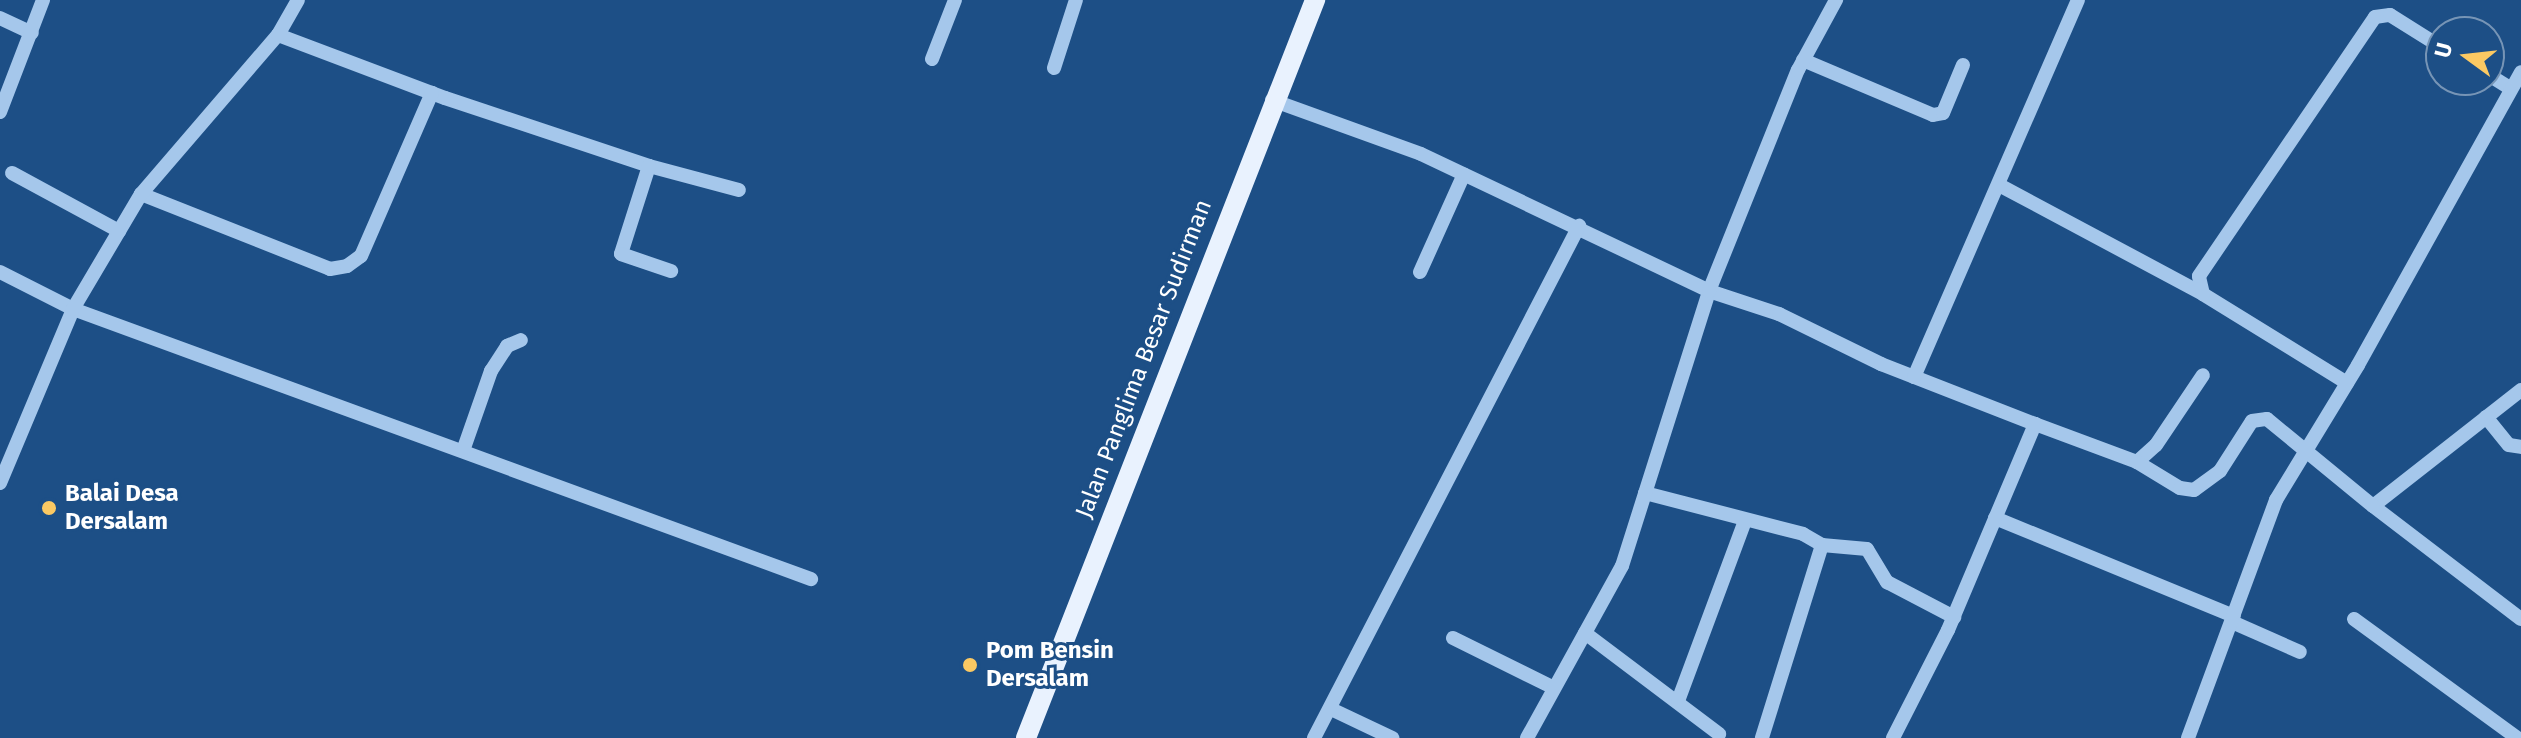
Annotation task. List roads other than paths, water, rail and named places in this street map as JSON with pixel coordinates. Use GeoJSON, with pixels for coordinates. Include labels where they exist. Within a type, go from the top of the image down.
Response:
{"type":"FeatureCollection","features":[{"type":"Feature","properties":{"kind":"main road","name":"Jalan Panglima Besar Sudirman"},"geometry":{"type":"LineString","coordinates":[[1026,738],[1272,100],[1315,0]]}},
{"type":"Feature","properties":{"kind":"street"},"geometry":{"type":"LineString","coordinates":[[0,112],[43,0]]}},
{"type":"Feature","properties":{"kind":"street"},"geometry":{"type":"LineString","coordinates":[[0,483],[73,309],[141,194],[278,35],[298,0]]}},
{"type":"Feature","properties":{"kind":"street"},"geometry":{"type":"LineString","coordinates":[[932,59],[955,0]]}},
{"type":"Feature","properties":{"kind":"street"},"geometry":{"type":"LineString","coordinates":[[1054,68],[1076,0]]}},
{"type":"Feature","properties":{"kind":"street"},"geometry":{"type":"LineString","coordinates":[[1527,738],[1552,687],[1622,566],[1709,291],[1803,60],[1836,0]]}},
{"type":"Feature","properties":{"kind":"street"},"geometry":{"type":"LineString","coordinates":[[1914,377],[2078,0]]}},
{"type":"Feature","properties":{"kind":"street"},"geometry":{"type":"LineString","coordinates":[[2203,294],[2202,269],[2375,17],[2390,15],[2425,37]]}},
{"type":"Feature","properties":{"kind":"street"},"geometry":{"type":"LineString","coordinates":[[0,18],[32,33]]}},
{"type":"Feature","properties":{"kind":"street"},"geometry":{"type":"LineString","coordinates":[[278,35],[432,93],[649,166],[739,190]]}},
{"type":"Feature","properties":{"kind":"street"},"geometry":{"type":"LineString","coordinates":[[1803,60],[1933,115],[1943,113],[1963,65]]}},
{"type":"Feature","properties":{"kind":"street"},"geometry":{"type":"LineString","coordinates":[[2188,738],[2276,500],[2347,383],[2521,72]]}},
{"type":"Feature","properties":{"kind":"street"},"geometry":{"type":"LineString","coordinates":[[2505,85],[2510,88]]}},
{"type":"Feature","properties":{"kind":"street"},"geometry":{"type":"LineString","coordinates":[[141,194],[330,269],[347,266],[361,256],[432,93]]}},
{"type":"Feature","properties":{"kind":"street"},"geometry":{"type":"LineString","coordinates":[[1272,100],[1464,174],[1579,226],[1709,291],[1779,314],[1914,377],[2137,462],[2180,488],[2194,490],[2206,486],[2252,421],[2260,418],[2277,424],[2304,454],[2521,619]]}},
{"type":"Feature","properties":{"kind":"street"},"geometry":{"type":"LineString","coordinates":[[649,166],[621,254],[671,271]]}},
{"type":"Feature","properties":{"kind":"street"},"geometry":{"type":"LineString","coordinates":[[12,173],[119,231]]}},
{"type":"Feature","properties":{"kind":"street"},"geometry":{"type":"LineString","coordinates":[[1420,272],[1464,174]]}},
{"type":"Feature","properties":{"kind":"street"},"geometry":{"type":"LineString","coordinates":[[1999,185],[2203,294],[2347,383]]}},
{"type":"Feature","properties":{"kind":"street"},"geometry":{"type":"LineString","coordinates":[[1314,738],[1579,226]]}},
{"type":"Feature","properties":{"kind":"street"},"geometry":{"type":"LineString","coordinates":[[0,272],[73,309],[464,448],[811,579]]}},
{"type":"Feature","properties":{"kind":"street"},"geometry":{"type":"LineString","coordinates":[[464,448],[491,371],[507,346],[521,340]]}},
{"type":"Feature","properties":{"kind":"street"},"geometry":{"type":"LineString","coordinates":[[2137,462],[2156,445],[2203,375]]}},
{"type":"Feature","properties":{"kind":"street"},"geometry":{"type":"LineString","coordinates":[[2373,506],[2521,390]]}},
{"type":"Feature","properties":{"kind":"street"},"geometry":{"type":"LineString","coordinates":[[2486,417],[2509,445],[2521,447]]}},
{"type":"Feature","properties":{"kind":"street"},"geometry":{"type":"LineString","coordinates":[[1893,738],[1954,617],[2035,424]]}},
{"type":"Feature","properties":{"kind":"street"},"geometry":{"type":"LineString","coordinates":[[1645,493],[1803,534],[1822,545],[1867,549],[1887,582],[1954,617]]}},
{"type":"Feature","properties":{"kind":"street"},"geometry":{"type":"LineString","coordinates":[[1995,518],[2233,619],[2300,652]]}},
{"type":"Feature","properties":{"kind":"street"},"geometry":{"type":"LineString","coordinates":[[1678,701],[1745,521]]}},
{"type":"Feature","properties":{"kind":"street"},"geometry":{"type":"LineString","coordinates":[[1762,738],[1822,545]]}},
{"type":"Feature","properties":{"kind":"street"},"geometry":{"type":"LineString","coordinates":[[2354,619],[2517,738]]}},
{"type":"Feature","properties":{"kind":"street"},"geometry":{"type":"LineString","coordinates":[[1585,633],[1719,734]]}},
{"type":"Feature","properties":{"kind":"street"},"geometry":{"type":"LineString","coordinates":[[1453,638],[1552,687]]}},
{"type":"Feature","properties":{"kind":"street"},"geometry":{"type":"LineString","coordinates":[[1331,709],[1392,738]]}},
{"type":"Feature","properties":{"kind":"place","name":"Balai Desa Dersalam"},"geometry":{"type":"Point","coordinates":[49,508]}},
{"type":"Feature","properties":{"kind":"place","name":"Pom Bensin Dersalam"},"geometry":{"type":"Point","coordinates":[970,665]}}]}
